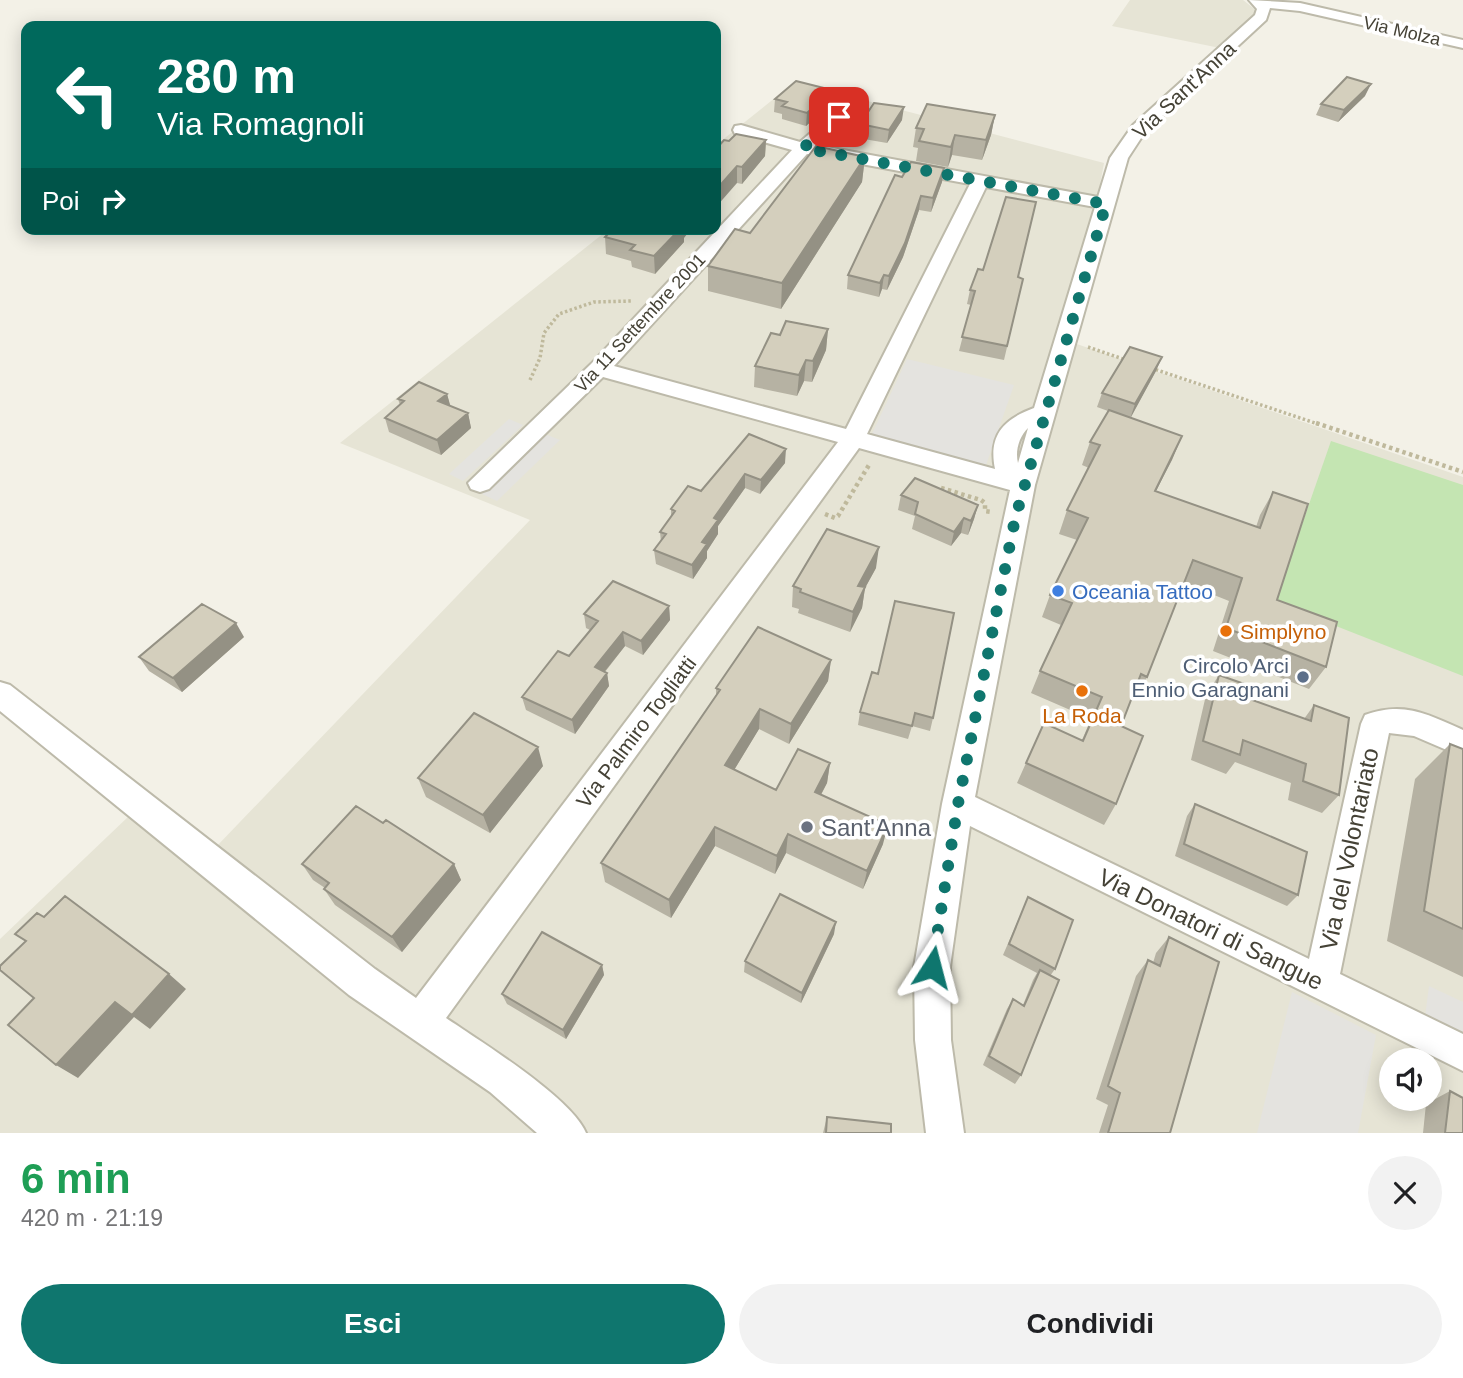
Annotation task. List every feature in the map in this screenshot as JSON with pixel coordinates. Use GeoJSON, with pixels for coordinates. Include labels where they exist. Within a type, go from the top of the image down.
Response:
{"type":"FeatureCollection","features":[{"type":"Feature","properties":{"kind":"street","name":"Via Molza"},"geometry":{"type":"LineString","coordinates":[[1258,1],[1300,7],[1463,44]]}},
{"type":"Feature","properties":{"kind":"street","name":"Via Sant'Anna"},"geometry":{"type":"LineString","coordinates":[[945,1133],[933,1040],[932,967],[958,804],[1023,485],[1119,158],[1128,143],[1261,17],[1264,9],[1258,1]]}},
{"type":"Feature","properties":{"kind":"street","name":"Via 11 Settembre 2001"},"geometry":{"type":"LineString","coordinates":[[480,483],[599,369],[803,148],[857,101]]}},
{"type":"Feature","properties":{"kind":"street"},"geometry":{"type":"LineString","coordinates":[[741,130],[803,148],[1106,204]]}},
{"type":"Feature","properties":{"kind":"street","name":"Via Palmiro Togliatti"},"geometry":{"type":"LineString","coordinates":[[420,1023],[852,441],[980,181]]}},
{"type":"Feature","properties":{"kind":"street"},"geometry":{"type":"LineString","coordinates":[[599,369],[852,441],[1023,485]]}},
{"type":"Feature","properties":{"kind":"street"},"geometry":{"type":"LineString","coordinates":[[0,694],[362,982],[503,1079],[567,1133]]}},
{"type":"Feature","properties":{"kind":"street","name":"Via del Volontariato"},"geometry":{"type":"LineString","coordinates":[[1321,983],[1376,724],[1386,719],[1400,719],[1463,744]]}},
{"type":"Feature","properties":{"kind":"street","name":"Via Donatori di Sangue"},"geometry":{"type":"LineString","coordinates":[[958,804],[1463,1053]]}},
{"type":"Feature","properties":{"kind":"path"},"geometry":{"type":"LineString","coordinates":[[530,380],[537,367],[543,334],[548,324],[560,314],[578,305],[598,301],[660,303]]}},
{"type":"Feature","properties":{"kind":"path"},"geometry":{"type":"LineString","coordinates":[[1067,340],[1133,362]]}},
{"type":"Feature","properties":{"kind":"path"},"geometry":{"type":"LineString","coordinates":[[1147,367],[1463,472]]}},
{"type":"Feature","properties":{"kind":"path"},"geometry":{"type":"LineString","coordinates":[[805,505],[835,518],[868,465],[878,467]]}},
{"type":"Feature","properties":{"kind":"path"},"geometry":{"type":"LineString","coordinates":[[929,484],[981,500],[985,503],[985,510],[1015,519]]}},
{"type":"Feature","properties":{"kind":"shaded area"},"geometry":{"type":"Polygon","coordinates":[[[1130,0],[1243,0],[1257,11],[1254,17],[1220,48],[1112,26],[1130,0]]]}},
{"type":"Feature","properties":{"kind":"shaded area"},"geometry":{"type":"Polygon","coordinates":[[[795,82],[1104,163],[1071,342],[1463,477],[1463,1133],[0,1133],[0,939],[151,795],[216,847],[530,520],[340,443],[601,235],[721,235],[721,141],[795,82]]]}},
{"type":"Feature","properties":{"kind":"shaded area"},"geometry":{"type":"Polygon","coordinates":[[[907,359],[1014,385],[985,468],[870,438],[907,359]]]}},
{"type":"Feature","properties":{"kind":"shaded area"},"geometry":{"type":"Polygon","coordinates":[[[509,419],[523,425],[463,481],[449,474],[509,419]]]}},
{"type":"Feature","properties":{"kind":"shaded area"},"geometry":{"type":"Polygon","coordinates":[[[545,434],[560,440],[497,501],[482,494],[545,434]]]}},
{"type":"Feature","properties":{"kind":"shaded area"},"geometry":{"type":"Polygon","coordinates":[[[1429,986],[1463,1002],[1463,1036],[1425,1017],[1429,986]]]}},
{"type":"Feature","properties":{"kind":"shaded area"},"geometry":{"type":"Polygon","coordinates":[[[1292,992],[1376,1035],[1358,1133],[1257,1133],[1292,992]]]}},
{"type":"Feature","properties":{"kind":"green space"},"geometry":{"type":"Polygon","coordinates":[[[1331,441],[1463,485],[1463,676],[1275,602],[1331,441]]]}},
{"type":"Feature","properties":{"kind":"building"},"geometry":{"type":"Polygon","coordinates":[[[1347,77],[1371,84],[1344,110],[1321,104],[1347,77]]]}},
{"type":"Feature","properties":{"kind":"building"},"geometry":{"type":"Polygon","coordinates":[[[796,81],[832,90],[807,113],[782,106],[787,102],[775,99],[796,81]]]}},
{"type":"Feature","properties":{"kind":"building"},"geometry":{"type":"Polygon","coordinates":[[[874,103],[904,107],[889,130],[860,124],[874,103]]]}},
{"type":"Feature","properties":{"kind":"building"},"geometry":{"type":"Polygon","coordinates":[[[927,104],[995,115],[986,140],[955,135],[951,147],[919,141],[924,129],[916,128],[927,104]]]}},
{"type":"Feature","properties":{"kind":"building"},"geometry":{"type":"Polygon","coordinates":[[[736,134],[766,140],[742,167],[737,166],[721,184],[721,143],[724,140],[729,141],[736,134]]]}},
{"type":"Feature","properties":{"kind":"building"},"geometry":{"type":"Polygon","coordinates":[[[816,146],[865,157],[782,283],[708,266],[735,229],[750,233],[816,146]]]}},
{"type":"Feature","properties":{"kind":"building"},"geometry":{"type":"Polygon","coordinates":[[[911,162],[944,168],[933,198],[921,196],[905,243],[889,276],[884,275],[880,283],[848,275],[895,175],[902,177],[911,162]]]}},
{"type":"Feature","properties":{"kind":"building"},"geometry":{"type":"Polygon","coordinates":[[[1006,197],[1036,202],[1018,277],[1023,279],[1007,346],[962,337],[975,291],[970,290],[978,269],[983,270],[1006,197]]]}},
{"type":"Feature","properties":{"kind":"building"},"geometry":{"type":"Polygon","coordinates":[[[674,235],[654,256],[630,250],[635,245],[605,237],[674,235]]]}},
{"type":"Feature","properties":{"kind":"building"},"geometry":{"type":"Polygon","coordinates":[[[786,321],[828,329],[813,361],[806,360],[799,375],[755,366],[771,333],[780,335],[786,321]]]}},
{"type":"Feature","properties":{"kind":"building"},"geometry":{"type":"Polygon","coordinates":[[[1130,347],[1162,357],[1135,404],[1102,393],[1130,347]]]}},
{"type":"Feature","properties":{"kind":"building"},"geometry":{"type":"Polygon","coordinates":[[[419,382],[447,394],[438,401],[468,413],[437,440],[385,418],[404,401],[398,399],[419,382]]]}},
{"type":"Feature","properties":{"kind":"building"},"geometry":{"type":"Polygon","coordinates":[[[1109,410],[1182,436],[1155,491],[1260,528],[1273,492],[1308,504],[1277,600],[1337,622],[1326,667],[1226,628],[1242,578],[1193,560],[1147,677],[1141,674],[1121,726],[1143,736],[1116,804],[1026,763],[1044,723],[1083,741],[1102,697],[1040,671],[1072,603],[1050,595],[1088,518],[1067,510],[1100,445],[1090,442],[1109,410]]]}},
{"type":"Feature","properties":{"kind":"building"},"geometry":{"type":"Polygon","coordinates":[[[749,434],[786,449],[761,480],[745,474],[714,518],[718,520],[702,542],[707,544],[692,565],[654,550],[666,534],[660,532],[675,511],[671,509],[688,486],[701,491],[749,434]]]}},
{"type":"Feature","properties":{"kind":"building"},"geometry":{"type":"Polygon","coordinates":[[[915,478],[978,505],[971,521],[964,518],[954,532],[915,514],[918,502],[901,495],[915,478]]]}},
{"type":"Feature","properties":{"kind":"building"},"geometry":{"type":"Polygon","coordinates":[[[827,529],[879,547],[858,586],[865,587],[853,612],[800,592],[801,589],[793,586],[827,529]]]}},
{"type":"Feature","properties":{"kind":"building"},"geometry":{"type":"Polygon","coordinates":[[[613,581],[669,606],[641,641],[623,632],[595,667],[607,673],[572,720],[522,697],[558,651],[569,656],[598,621],[584,614],[613,581]]]}},
{"type":"Feature","properties":{"kind":"building"},"geometry":{"type":"Polygon","coordinates":[[[895,601],[954,613],[933,718],[915,713],[912,726],[860,712],[872,672],[878,674],[895,601]]]}},
{"type":"Feature","properties":{"kind":"building"},"geometry":{"type":"Polygon","coordinates":[[[202,604],[236,623],[173,678],[139,657],[202,604]]]}},
{"type":"Feature","properties":{"kind":"building"},"geometry":{"type":"Polygon","coordinates":[[[758,627],[831,660],[791,724],[760,709],[725,765],[776,790],[798,749],[830,763],[815,792],[888,825],[867,871],[788,834],[777,856],[715,827],[669,900],[601,863],[720,690],[716,688],[758,627]]]}},
{"type":"Feature","properties":{"kind":"building"},"geometry":{"type":"Polygon","coordinates":[[[1219,675],[1247,685],[1244,697],[1311,721],[1314,705],[1349,718],[1339,795],[1303,781],[1306,764],[1243,740],[1240,755],[1203,741],[1219,675]]]}},
{"type":"Feature","properties":{"kind":"building"},"geometry":{"type":"Polygon","coordinates":[[[474,713],[538,747],[483,815],[418,778],[474,713]]]}},
{"type":"Feature","properties":{"kind":"building"},"geometry":{"type":"Polygon","coordinates":[[[1450,744],[1463,749],[1463,929],[1424,911],[1450,744]]]}},
{"type":"Feature","properties":{"kind":"building"},"geometry":{"type":"Polygon","coordinates":[[[1195,804],[1307,852],[1298,895],[1184,844],[1195,804]]]}},
{"type":"Feature","properties":{"kind":"building"},"geometry":{"type":"Polygon","coordinates":[[[356,806],[383,823],[386,820],[454,864],[392,937],[324,889],[329,883],[302,864],[356,806]]]}},
{"type":"Feature","properties":{"kind":"building"},"geometry":{"type":"Polygon","coordinates":[[[780,894],[836,922],[802,993],[745,961],[780,894]]]}},
{"type":"Feature","properties":{"kind":"building"},"geometry":{"type":"Polygon","coordinates":[[[65,896],[169,974],[132,1015],[115,1002],[56,1065],[8,1025],[34,998],[0,970],[0,966],[26,941],[15,934],[37,913],[44,917],[65,896]]]}},
{"type":"Feature","properties":{"kind":"building"},"geometry":{"type":"Polygon","coordinates":[[[1028,897],[1073,920],[1055,969],[1009,944],[1028,897]]]}},
{"type":"Feature","properties":{"kind":"building"},"geometry":{"type":"Polygon","coordinates":[[[542,932],[602,965],[563,1030],[502,994],[542,932]]]}},
{"type":"Feature","properties":{"kind":"building"},"geometry":{"type":"Polygon","coordinates":[[[1169,937],[1219,962],[1170,1133],[1108,1133],[1120,1093],[1108,1086],[1148,960],[1160,966],[1169,937]]]}},
{"type":"Feature","properties":{"kind":"building"},"geometry":{"type":"Polygon","coordinates":[[[1040,970],[1059,980],[1021,1075],[989,1056],[1013,999],[1024,1006],[1040,970]]]}},
{"type":"Feature","properties":{"kind":"building"},"geometry":{"type":"Polygon","coordinates":[[[1450,1091],[1463,1098],[1463,1133],[1445,1133],[1450,1091]]]}},
{"type":"Feature","properties":{"kind":"building"},"geometry":{"type":"Polygon","coordinates":[[[827,1117],[891,1124],[891,1133],[826,1133],[827,1117]]]}},
{"type":"Feature","properties":{"kind":"place","name":"Oceania Tattoo"},"geometry":{"type":"Point","coordinates":[1058,591]}},
{"type":"Feature","properties":{"kind":"place","name":"Simplyno"},"geometry":{"type":"Point","coordinates":[1226,631]}},
{"type":"Feature","properties":{"kind":"place","name":"Circolo Arci Ennio Garagnani"},"geometry":{"type":"Point","coordinates":[1303,677]}},
{"type":"Feature","properties":{"kind":"place","name":"La Roda"},"geometry":{"type":"Point","coordinates":[1082,691]}},
{"type":"Feature","properties":{"kind":"place","name":"Sant'Anna"},"geometry":{"type":"Point","coordinates":[807,827]}},
{"type":"Feature","properties":{"kind":"route"},"geometry":{"type":"LineString","coordinates":[[839,117],[803,148],[1106,204],[1015,519],[958,804],[932,967]]}}]}
